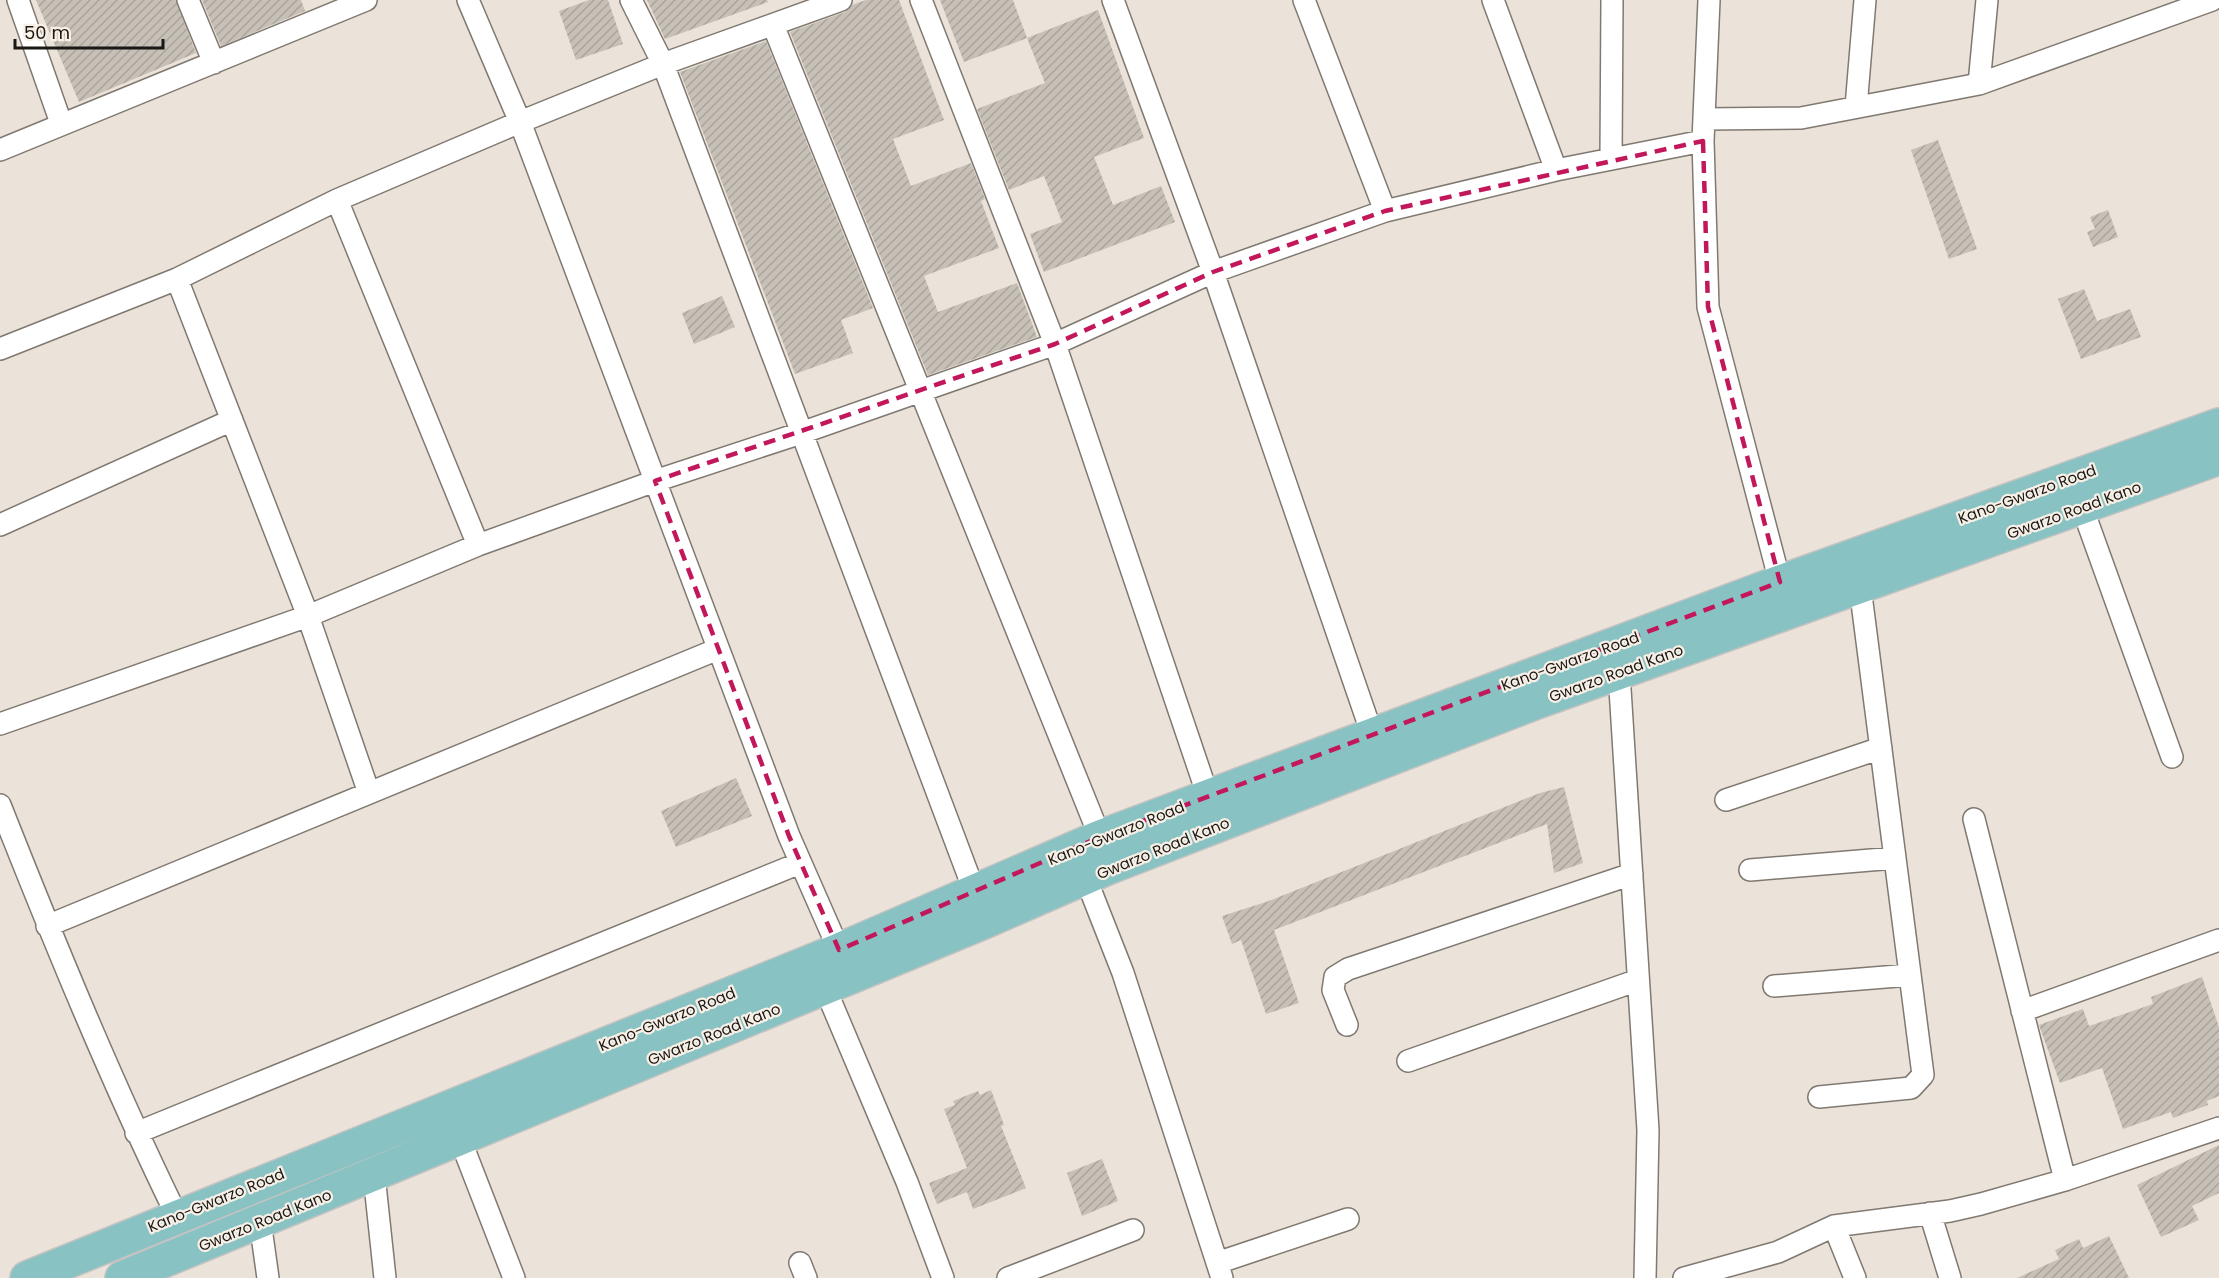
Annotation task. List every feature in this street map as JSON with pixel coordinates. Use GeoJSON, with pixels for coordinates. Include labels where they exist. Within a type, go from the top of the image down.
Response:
{"type":"FeatureCollection","features":[{"type":"Feature","properties":{"kind":"main road","name":"Kano-Gwarzo Road"},"geometry":{"type":"LineString","coordinates":[[27,1278],[177,1216],[649,1043],[839,950],[1100,837],[1780,582],[2217,441]]}},
{"type":"Feature","properties":{"kind":"main road","name":"Gwarzo Road Kano"},"geometry":{"type":"LineString","coordinates":[[123,1278],[460,1139],[649,1043],[825,988],[1086,879],[1537,702],[1796,607],[1860,587],[2082,507],[2217,441]]}},
{"type":"Feature","properties":{"kind":"street"},"geometry":{"type":"LineString","coordinates":[[18,0],[61,123]]}},
{"type":"Feature","properties":{"kind":"street"},"geometry":{"type":"LineString","coordinates":[[188,0],[214,63]]}},
{"type":"Feature","properties":{"kind":"street"},"geometry":{"type":"LineString","coordinates":[[0,150],[61,123],[214,63],[316,9],[366,0]]}},
{"type":"Feature","properties":{"kind":"street"},"geometry":{"type":"LineString","coordinates":[[468,0],[520,122],[800,863],[839,950]]}},
{"type":"Feature","properties":{"kind":"street"},"geometry":{"type":"LineString","coordinates":[[631,0],[663,64],[975,893]]}},
{"type":"Feature","properties":{"kind":"street"},"geometry":{"type":"LineString","coordinates":[[0,349],[177,279],[337,200],[520,122],[663,64],[841,0]]}},
{"type":"Feature","properties":{"kind":"street"},"geometry":{"type":"LineString","coordinates":[[921,0],[1055,344],[1208,796]]}},
{"type":"Feature","properties":{"kind":"street"},"geometry":{"type":"LineString","coordinates":[[1113,0],[1213,272],[1372,734]]}},
{"type":"Feature","properties":{"kind":"street"},"geometry":{"type":"LineString","coordinates":[[1305,0],[1385,211]]}},
{"type":"Feature","properties":{"kind":"street"},"geometry":{"type":"LineString","coordinates":[[1493,0],[1556,170]]}},
{"type":"Feature","properties":{"kind":"street"},"geometry":{"type":"LineString","coordinates":[[1611,159],[1612,0]]}},
{"type":"Feature","properties":{"kind":"street"},"geometry":{"type":"LineString","coordinates":[[1709,0],[1703,141],[1708,307],[1780,582]]}},
{"type":"Feature","properties":{"kind":"street"},"geometry":{"type":"LineString","coordinates":[[1856,107],[1865,0]]}},
{"type":"Feature","properties":{"kind":"street"},"geometry":{"type":"LineString","coordinates":[[1979,84],[1987,0]]}},
{"type":"Feature","properties":{"kind":"street"},"geometry":{"type":"LineString","coordinates":[[1704,119],[1802,118],[1979,84],[2212,0]]}},
{"type":"Feature","properties":{"kind":"street"},"geometry":{"type":"LineString","coordinates":[[773,25],[1100,837]]}},
{"type":"Feature","properties":{"kind":"street"},"geometry":{"type":"LineString","coordinates":[[0,724],[308,616],[478,545],[654,481],[922,392],[1055,344],[1213,272],[1385,211],[1556,170],[1703,141]]}},
{"type":"Feature","properties":{"kind":"street"},"geometry":{"type":"LineString","coordinates":[[337,200],[478,545]]}},
{"type":"Feature","properties":{"kind":"street"},"geometry":{"type":"LineString","coordinates":[[177,279],[308,616],[369,793]]}},
{"type":"Feature","properties":{"kind":"street"},"geometry":{"type":"LineString","coordinates":[[0,525],[232,420]]}},
{"type":"Feature","properties":{"kind":"street"},"geometry":{"type":"LineString","coordinates":[[2082,507],[2172,757]]}},
{"type":"Feature","properties":{"kind":"street"},"geometry":{"type":"LineString","coordinates":[[1819,1097],[1911,1088],[1919,1083],[1923,1075],[1860,587]]}},
{"type":"Feature","properties":{"kind":"street"},"geometry":{"type":"LineString","coordinates":[[47,926],[718,649]]}},
{"type":"Feature","properties":{"kind":"street"},"geometry":{"type":"LineString","coordinates":[[1619,673],[1648,1130],[1645,1278]]}},
{"type":"Feature","properties":{"kind":"street"},"geometry":{"type":"LineString","coordinates":[[1726,800],[1881,748]]}},
{"type":"Feature","properties":{"kind":"street"},"geometry":{"type":"LineString","coordinates":[[0,805],[71,986],[136,1133],[177,1216]]}},
{"type":"Feature","properties":{"kind":"street"},"geometry":{"type":"LineString","coordinates":[[1974,819],[2065,1180]]}},
{"type":"Feature","properties":{"kind":"street"},"geometry":{"type":"LineString","coordinates":[[1750,870],[1895,858]]}},
{"type":"Feature","properties":{"kind":"street"},"geometry":{"type":"LineString","coordinates":[[136,1133],[800,863]]}},
{"type":"Feature","properties":{"kind":"street"},"geometry":{"type":"LineString","coordinates":[[1347,1025],[1333,990],[1335,977],[1348,969],[1632,874]]}},
{"type":"Feature","properties":{"kind":"street"},"geometry":{"type":"LineString","coordinates":[[1086,879],[1123,973],[1220,1270],[1348,1220]]}},
{"type":"Feature","properties":{"kind":"street"},"geometry":{"type":"LineString","coordinates":[[2022,1011],[2219,940]]}},
{"type":"Feature","properties":{"kind":"street"},"geometry":{"type":"LineString","coordinates":[[1774,986],[1910,975]]}},
{"type":"Feature","properties":{"kind":"street"},"geometry":{"type":"LineString","coordinates":[[1408,1061],[1638,980]]}},
{"type":"Feature","properties":{"kind":"street"},"geometry":{"type":"LineString","coordinates":[[825,988],[907,1182],[943,1278]]}},
{"type":"Feature","properties":{"kind":"street"},"geometry":{"type":"LineString","coordinates":[[1684,1278],[1778,1252],[1834,1226],[1971,1206],[2065,1180],[2219,1128]]}},
{"type":"Feature","properties":{"kind":"street"},"geometry":{"type":"LineString","coordinates":[[460,1139],[514,1278]]}},
{"type":"Feature","properties":{"kind":"street"},"geometry":{"type":"LineString","coordinates":[[374,1175],[385,1278]]}},
{"type":"Feature","properties":{"kind":"street"},"geometry":{"type":"LineString","coordinates":[[1930,1213],[1950,1278]]}},
{"type":"Feature","properties":{"kind":"street"},"geometry":{"type":"LineString","coordinates":[[261,1221],[268,1278]]}},
{"type":"Feature","properties":{"kind":"street"},"geometry":{"type":"LineString","coordinates":[[1834,1226],[1855,1278]]}},
{"type":"Feature","properties":{"kind":"street"},"geometry":{"type":"LineString","coordinates":[[1008,1278],[1133,1230]]}},
{"type":"Feature","properties":{"kind":"highlighted area"},"geometry":{"type":"Polygon","coordinates":[[[1703,141],[1708,307],[1780,582],[1100,837],[839,950],[789,836],[655,481],[1055,344],[1213,272],[1385,211],[1703,141]]]}},
{"type":"Feature","properties":{"kind":"building"},"geometry":{"type":"Polygon","coordinates":[[[36,0],[176,0],[196,53],[79,102],[36,0]]]}},
{"type":"Feature","properties":{"kind":"building"},"geometry":{"type":"Polygon","coordinates":[[[202,0],[301,0],[305,11],[221,46],[202,0]]]}},
{"type":"Feature","properties":{"kind":"building"},"geometry":{"type":"Polygon","coordinates":[[[589,0],[608,0],[623,44],[576,60],[559,11],[589,0]]]}},
{"type":"Feature","properties":{"kind":"building"},"geometry":{"type":"Polygon","coordinates":[[[647,0],[767,0],[768,2],[665,39],[647,0]]]}},
{"type":"Feature","properties":{"kind":"building"},"geometry":{"type":"Polygon","coordinates":[[[866,0],[899,0],[944,120],[893,139],[911,186],[971,163],[985,199],[981,201],[999,248],[924,276],[938,312],[1017,283],[1037,337],[928,375],[790,32],[845,12],[852,5],[866,0]]]}},
{"type":"Feature","properties":{"kind":"building"},"geometry":{"type":"Polygon","coordinates":[[[940,0],[1013,0],[1027,38],[964,62],[940,0]]]}},
{"type":"Feature","properties":{"kind":"building"},"geometry":{"type":"Polygon","coordinates":[[[1098,10],[1144,138],[1094,157],[1113,205],[1161,186],[1175,222],[1044,272],[1030,234],[1062,222],[1044,176],[1009,190],[977,109],[1045,83],[1027,38],[1098,10]]]}},
{"type":"Feature","properties":{"kind":"building"},"geometry":{"type":"Polygon","coordinates":[[[766,41],[873,308],[841,320],[853,353],[795,374],[680,72],[766,41]]]}},
{"type":"Feature","properties":{"kind":"building"},"geometry":{"type":"Polygon","coordinates":[[[1938,140],[1977,249],[1949,259],[1911,150],[1938,140]]]}},
{"type":"Feature","properties":{"kind":"building"},"geometry":{"type":"Polygon","coordinates":[[[2108,210],[2118,237],[2093,247],[2087,232],[2095,229],[2090,217],[2108,210]]]}},
{"type":"Feature","properties":{"kind":"building"},"geometry":{"type":"Polygon","coordinates":[[[2084,289],[2097,321],[2130,309],[2141,337],[2081,359],[2058,299],[2084,289]]]}},
{"type":"Feature","properties":{"kind":"building"},"geometry":{"type":"Polygon","coordinates":[[[722,296],[735,327],[694,344],[682,313],[722,296]]]}},
{"type":"Feature","properties":{"kind":"building"},"geometry":{"type":"Polygon","coordinates":[[[736,778],[752,816],[676,847],[661,811],[736,778]]]}},
{"type":"Feature","properties":{"kind":"building"},"geometry":{"type":"Polygon","coordinates":[[[1564,787],[1583,863],[1554,873],[1547,824],[1274,930],[1299,1003],[1266,1014],[1241,940],[1232,944],[1222,916],[1266,902],[1540,793],[1564,787]]]}},
{"type":"Feature","properties":{"kind":"building"},"geometry":{"type":"Polygon","coordinates":[[[2202,977],[2219,1027],[2219,1096],[2207,1101],[2208,1105],[2173,1118],[2171,1112],[2123,1129],[2102,1068],[2060,1083],[2039,1025],[2083,1009],[2089,1026],[2153,1004],[2151,997],[2202,977]]]}},
{"type":"Feature","properties":{"kind":"building"},"geometry":{"type":"Polygon","coordinates":[[[991,1090],[1004,1125],[1001,1126],[1026,1188],[973,1209],[967,1192],[937,1204],[929,1183],[967,1168],[944,1109],[955,1105],[953,1101],[978,1091],[980,1095],[991,1090]]]}},
{"type":"Feature","properties":{"kind":"building"},"geometry":{"type":"Polygon","coordinates":[[[2219,1145],[2219,1193],[2192,1206],[2199,1220],[2161,1237],[2137,1185],[2219,1145]]]}},
{"type":"Feature","properties":{"kind":"building"},"geometry":{"type":"Polygon","coordinates":[[[1102,1159],[1118,1201],[1082,1216],[1067,1173],[1102,1159]]]}},
{"type":"Feature","properties":{"kind":"building"},"geometry":{"type":"Polygon","coordinates":[[[2109,1236],[2129,1278],[2017,1278],[2059,1259],[2055,1250],[2079,1239],[2083,1248],[2109,1236]]]}}]}
